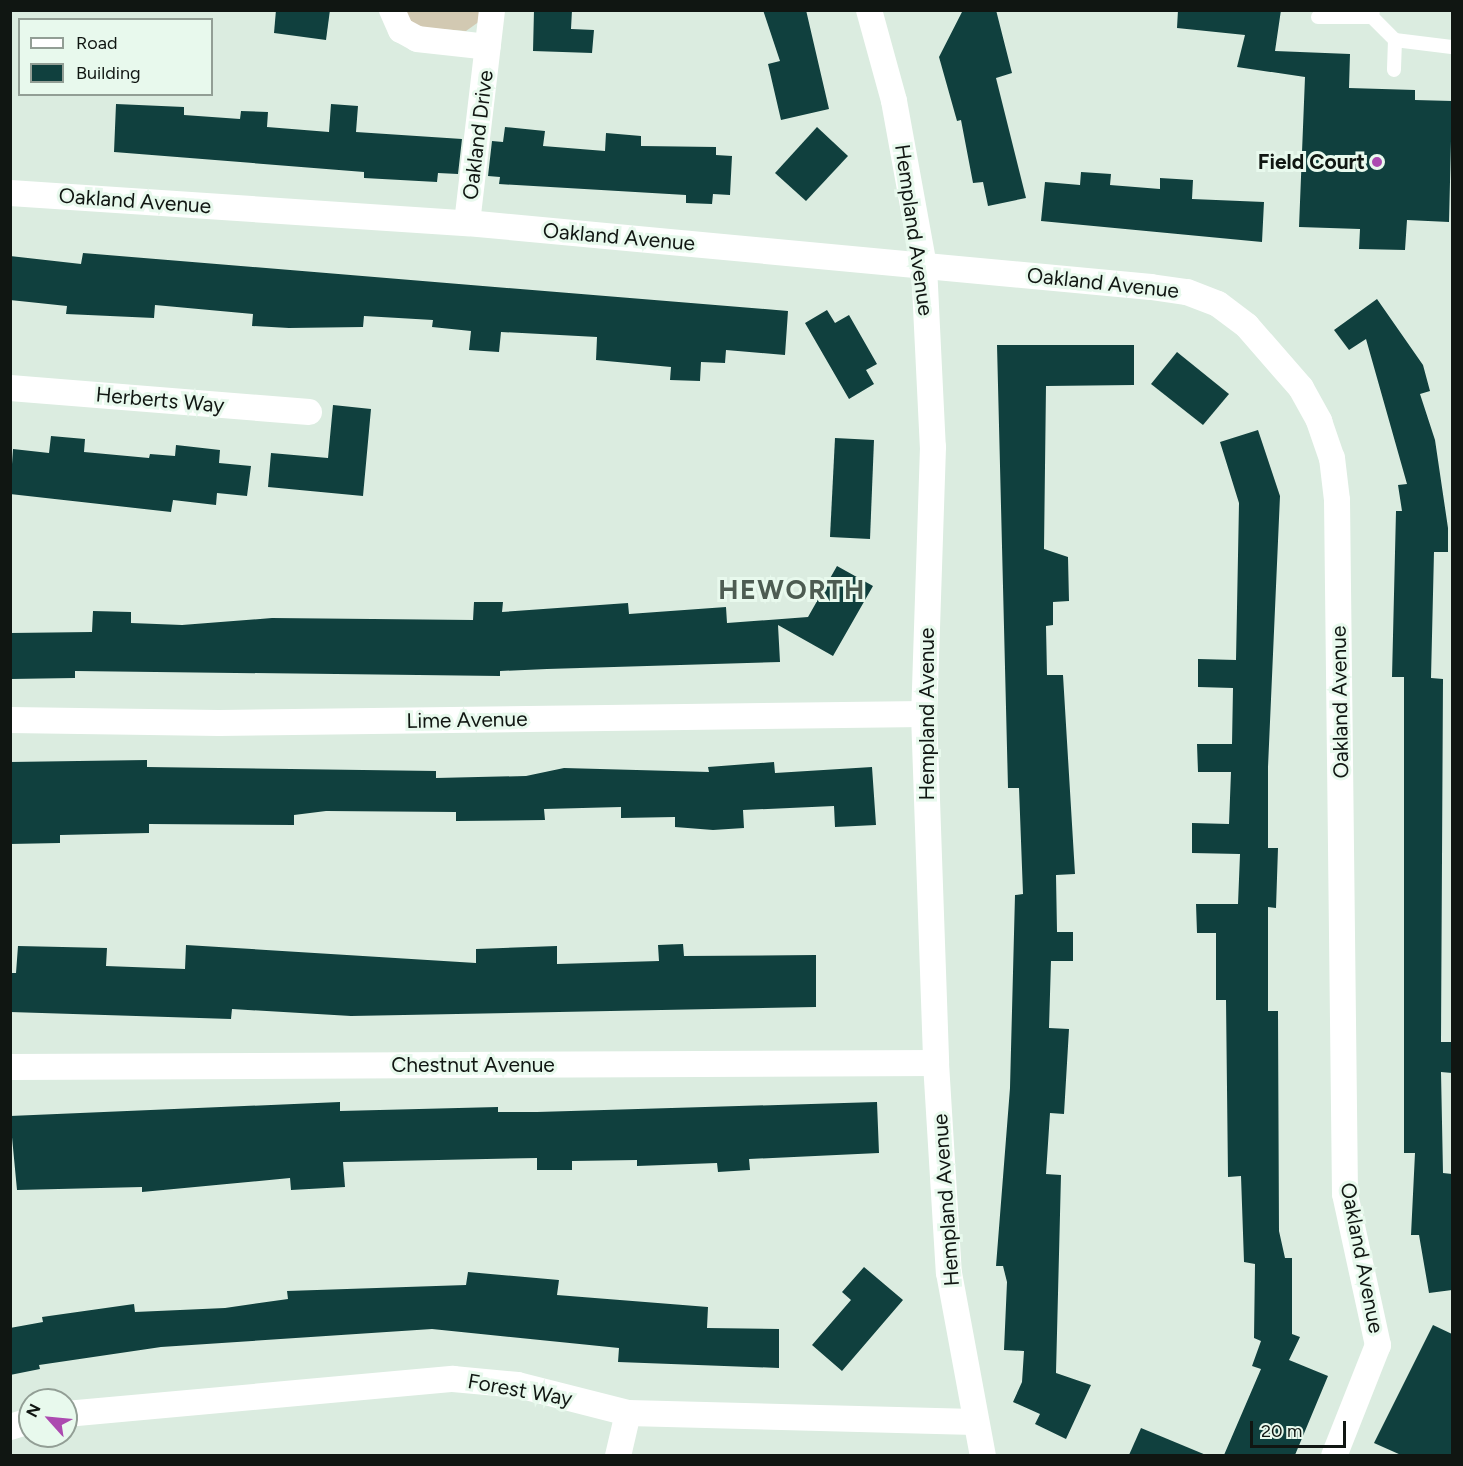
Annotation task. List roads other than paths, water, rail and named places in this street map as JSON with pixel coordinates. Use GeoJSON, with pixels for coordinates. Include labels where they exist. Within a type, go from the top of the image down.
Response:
{"type":"FeatureCollection","features":[{"type":"Feature","properties":{"kind":"street","name":"Oakland Drive"},"geometry":{"type":"LineString","coordinates":[[392,10],[400,30],[417,39],[488,47]]}},
{"type":"Feature","properties":{"kind":"street","name":"Oakland Drive"},"geometry":{"type":"LineString","coordinates":[[467,223],[492,10]]}},
{"type":"Feature","properties":{"kind":"street","name":"Hempland Avenue"},"geometry":{"type":"LineString","coordinates":[[869,10],[894,101],[924,266],[933,447],[924,714],[936,1063],[949,1273],[975,1422],[983,1455]]}},
{"type":"Feature","properties":{"kind":"street","name":"Oakland Avenue"},"geometry":{"type":"LineString","coordinates":[[10,193],[467,223],[924,266],[1197,296],[1218,304],[1275,355],[1319,421],[1332,458],[1337,500],[1345,1194],[1378,1345],[1334,1455]]}},
{"type":"Feature","properties":{"kind":"street","name":"Herberts Way"},"geometry":{"type":"LineString","coordinates":[[10,388],[309,412]]}},
{"type":"Feature","properties":{"kind":"street","name":"Lime Avenue"},"geometry":{"type":"LineString","coordinates":[[10,720],[242,723],[924,714]]}},
{"type":"Feature","properties":{"kind":"street","name":"Chestnut Avenue"},"geometry":{"type":"LineString","coordinates":[[10,1067],[936,1063]]}},
{"type":"Feature","properties":{"kind":"street","name":"Forest Way"},"geometry":{"type":"LineString","coordinates":[[78,1413],[453,1378],[518,1385],[628,1413],[975,1422]]}},
{"type":"Feature","properties":{"kind":"street"},"geometry":{"type":"LineString","coordinates":[[618,1455],[628,1413]]}},
{"type":"Feature","properties":{"kind":"lane"},"geometry":{"type":"LineString","coordinates":[[1318,17],[1372,14],[1395,40],[1452,46]]}},
{"type":"Feature","properties":{"kind":"lane"},"geometry":{"type":"LineString","coordinates":[[1394,70],[1395,40]]}},
{"type":"Feature","properties":{"kind":"place","name":"Field Court"},"geometry":{"type":"Point","coordinates":[1377,162]}},
{"type":"Feature","properties":{"kind":"district","name":"HEWORTH"},"geometry":{"type":"Point","coordinates":[792,590]}}]}
